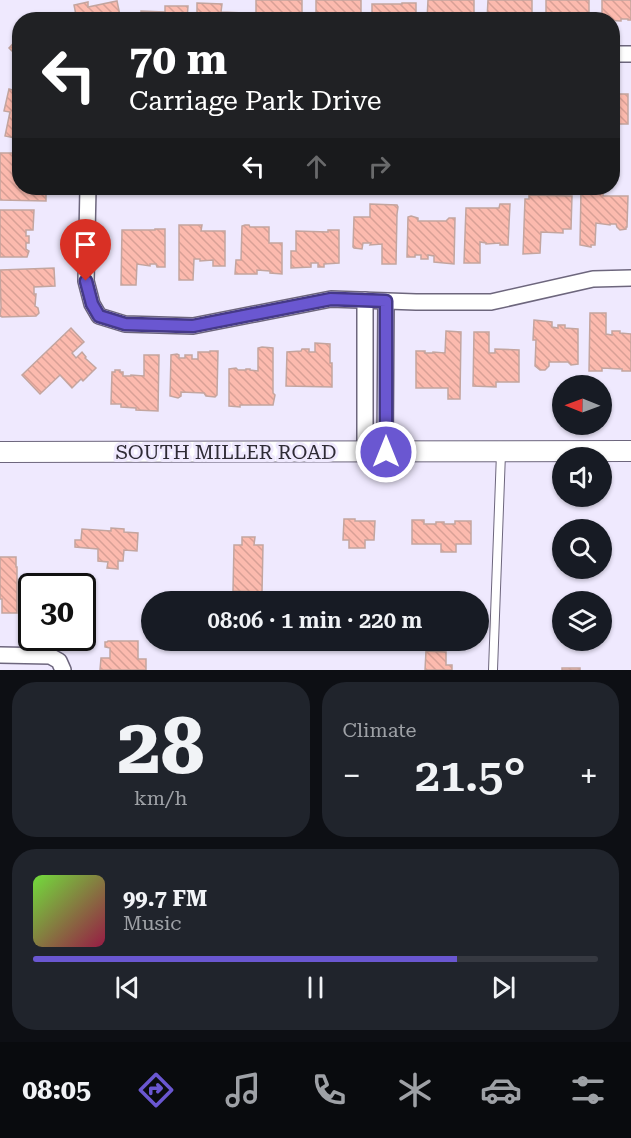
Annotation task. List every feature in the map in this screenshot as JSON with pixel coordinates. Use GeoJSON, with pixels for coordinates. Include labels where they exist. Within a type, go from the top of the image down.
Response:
{"type":"FeatureCollection","features":[{"type":"Feature","properties":{"kind":"street"},"geometry":{"type":"LineString","coordinates":[[88,195],[86,281],[92,304],[99,316],[125,324],[193,326],[331,299],[491,302],[593,279],[631,278]]}},
{"type":"Feature","properties":{"kind":"street"},"geometry":{"type":"LineString","coordinates":[[365,300],[365,452]]}},
{"type":"Feature","properties":{"kind":"street"},"geometry":{"type":"LineString","coordinates":[[386,301],[386,452]]}},
{"type":"Feature","properties":{"kind":"street","name":"SOUTH MILLER ROAD"},"geometry":{"type":"LineString","coordinates":[[0,452],[631,451]]}},
{"type":"Feature","properties":{"kind":"street"},"geometry":{"type":"LineString","coordinates":[[0,655],[50,656],[59,661],[63,670]]}},
{"type":"Feature","properties":{"kind":"lane"},"geometry":{"type":"LineString","coordinates":[[494,670],[501,452]]}},
{"type":"Feature","properties":{"kind":"building"},"geometry":{"type":"Polygon","coordinates":[[[256,0],[302,0],[302,12],[256,12],[256,0]]]}},
{"type":"Feature","properties":{"kind":"building"},"geometry":{"type":"Polygon","coordinates":[[[316,0],[361,0],[361,12],[316,12],[316,0]]]}},
{"type":"Feature","properties":{"kind":"building"},"geometry":{"type":"Polygon","coordinates":[[[428,0],[474,0],[474,12],[427,12],[428,0]]]}},
{"type":"Feature","properties":{"kind":"building"},"geometry":{"type":"Polygon","coordinates":[[[488,0],[532,0],[532,12],[487,12],[488,0]]]}},
{"type":"Feature","properties":{"kind":"building"},"geometry":{"type":"Polygon","coordinates":[[[546,0],[589,0],[589,12],[546,12],[546,0]]]}},
{"type":"Feature","properties":{"kind":"building"},"geometry":{"type":"Polygon","coordinates":[[[602,0],[631,0],[631,20],[621,19],[620,21],[620,12],[602,12],[602,0]]]}},
{"type":"Feature","properties":{"kind":"building"},"geometry":{"type":"Polygon","coordinates":[[[117,1],[119,12],[75,12],[74,5],[88,2],[88,7],[117,1]]]}},
{"type":"Feature","properties":{"kind":"building"},"geometry":{"type":"Polygon","coordinates":[[[197,3],[222,4],[221,12],[197,12],[197,3]]]}},
{"type":"Feature","properties":{"kind":"building"},"geometry":{"type":"Polygon","coordinates":[[[416,3],[416,12],[372,12],[372,4],[416,3]]]}},
{"type":"Feature","properties":{"kind":"building"},"geometry":{"type":"Polygon","coordinates":[[[165,6],[188,6],[188,12],[165,12],[165,6]]]}},
{"type":"Feature","properties":{"kind":"building"},"geometry":{"type":"Polygon","coordinates":[[[9,89],[12,90],[12,137],[5,136],[10,112],[4,111],[9,89]]]}},
{"type":"Feature","properties":{"kind":"building"},"geometry":{"type":"Polygon","coordinates":[[[620,94],[628,94],[628,124],[620,124],[620,94]]]}},
{"type":"Feature","properties":{"kind":"building"},"geometry":{"type":"Polygon","coordinates":[[[0,153],[12,153],[12,195],[46,195],[46,201],[0,200],[0,153]]]}},
{"type":"Feature","properties":{"kind":"building"},"geometry":{"type":"Polygon","coordinates":[[[529,195],[572,196],[571,229],[563,229],[563,233],[541,232],[540,253],[523,254],[525,199],[529,199],[529,195]]]}},
{"type":"Feature","properties":{"kind":"building"},"geometry":{"type":"Polygon","coordinates":[[[581,195],[628,196],[626,229],[620,230],[616,224],[596,223],[595,245],[591,247],[580,245],[581,195]]]}},
{"type":"Feature","properties":{"kind":"building"},"geometry":{"type":"Polygon","coordinates":[[[370,204],[397,205],[398,207],[396,264],[382,264],[382,244],[363,243],[362,249],[353,247],[354,217],[370,217],[370,204]]]}},
{"type":"Feature","properties":{"kind":"building"},"geometry":{"type":"Polygon","coordinates":[[[500,204],[510,204],[508,245],[480,242],[480,263],[464,263],[466,208],[499,208],[500,204]]]}},
{"type":"Feature","properties":{"kind":"building"},"geometry":{"type":"Polygon","coordinates":[[[0,210],[34,210],[33,230],[26,230],[26,236],[29,236],[29,243],[26,243],[26,249],[29,251],[27,257],[0,257],[0,210]]]}},
{"type":"Feature","properties":{"kind":"building"},"geometry":{"type":"Polygon","coordinates":[[[408,217],[418,218],[418,221],[446,221],[449,218],[455,218],[454,264],[434,262],[434,256],[428,255],[428,259],[421,259],[421,255],[407,257],[408,217]]]}},
{"type":"Feature","properties":{"kind":"building"},"geometry":{"type":"Polygon","coordinates":[[[179,225],[202,225],[201,231],[225,231],[225,266],[213,266],[213,260],[194,259],[193,280],[179,280],[179,225]]]}},
{"type":"Feature","properties":{"kind":"building"},"geometry":{"type":"Polygon","coordinates":[[[242,226],[269,227],[269,243],[282,243],[282,274],[257,270],[257,274],[235,274],[236,260],[241,260],[242,226]]]}},
{"type":"Feature","properties":{"kind":"building"},"geometry":{"type":"Polygon","coordinates":[[[165,229],[165,267],[157,267],[156,264],[150,264],[150,266],[137,264],[136,285],[121,285],[122,230],[165,229]]]}},
{"type":"Feature","properties":{"kind":"building"},"geometry":{"type":"Polygon","coordinates":[[[328,230],[339,230],[339,263],[324,264],[324,267],[318,267],[318,263],[311,263],[311,267],[291,268],[291,251],[296,251],[296,231],[328,232],[328,230]]]}},
{"type":"Feature","properties":{"kind":"building"},"geometry":{"type":"Polygon","coordinates":[[[54,268],[55,286],[34,287],[35,306],[39,313],[36,316],[0,316],[0,270],[54,268]]]}},
{"type":"Feature","properties":{"kind":"building"},"geometry":{"type":"Polygon","coordinates":[[[590,313],[606,313],[606,334],[612,335],[612,331],[620,331],[620,333],[631,334],[631,371],[602,368],[602,371],[589,371],[590,313]]]}},
{"type":"Feature","properties":{"kind":"building"},"geometry":{"type":"Polygon","coordinates":[[[534,320],[552,322],[552,327],[558,328],[558,325],[565,325],[565,328],[578,329],[578,364],[549,362],[545,370],[540,370],[535,366],[534,320]]]}},
{"type":"Feature","properties":{"kind":"building"},"geometry":{"type":"Polygon","coordinates":[[[71,328],[84,342],[72,353],[76,358],[82,352],[96,368],[72,388],[60,375],[40,394],[22,375],[71,328]]]}},
{"type":"Feature","properties":{"kind":"building"},"geometry":{"type":"Polygon","coordinates":[[[446,331],[461,332],[460,399],[448,399],[448,388],[416,388],[416,351],[445,353],[446,331]]]}},
{"type":"Feature","properties":{"kind":"building"},"geometry":{"type":"Polygon","coordinates":[[[474,332],[489,332],[489,353],[495,353],[495,349],[519,350],[519,382],[496,382],[496,387],[473,386],[474,332]]]}},
{"type":"Feature","properties":{"kind":"building"},"geometry":{"type":"Polygon","coordinates":[[[315,343],[330,344],[332,387],[286,386],[287,352],[309,349],[309,352],[315,352],[315,343]]]}},
{"type":"Feature","properties":{"kind":"building"},"geometry":{"type":"Polygon","coordinates":[[[258,348],[273,348],[273,393],[275,395],[273,405],[229,406],[229,369],[258,371],[258,348]]]}},
{"type":"Feature","properties":{"kind":"building"},"geometry":{"type":"Polygon","coordinates":[[[218,351],[217,395],[215,397],[206,396],[204,393],[181,392],[178,398],[170,396],[171,355],[177,354],[179,358],[185,358],[185,355],[192,355],[192,359],[198,359],[198,352],[218,351]]]}},
{"type":"Feature","properties":{"kind":"building"},"geometry":{"type":"Polygon","coordinates":[[[144,355],[159,355],[158,411],[136,410],[136,408],[121,407],[121,404],[111,404],[112,372],[120,370],[123,376],[144,376],[144,355]]]}},
{"type":"Feature","properties":{"kind":"building"},"geometry":{"type":"Polygon","coordinates":[[[344,519],[375,521],[374,540],[365,540],[365,548],[349,548],[349,540],[343,540],[344,519]]]}},
{"type":"Feature","properties":{"kind":"building"},"geometry":{"type":"Polygon","coordinates":[[[412,520],[424,520],[424,524],[444,522],[444,524],[455,524],[455,521],[471,521],[471,544],[456,544],[456,552],[441,552],[441,544],[412,544],[412,520]]]}},
{"type":"Feature","properties":{"kind":"building"},"geometry":{"type":"Polygon","coordinates":[[[111,528],[138,533],[137,551],[124,550],[123,561],[118,561],[118,569],[107,568],[108,562],[98,561],[98,549],[75,547],[75,540],[81,540],[82,529],[111,531],[111,528]]]}},
{"type":"Feature","properties":{"kind":"building"},"geometry":{"type":"Polygon","coordinates":[[[242,537],[255,537],[254,545],[263,545],[262,591],[233,591],[234,545],[242,545],[242,537]]]}},
{"type":"Feature","properties":{"kind":"building"},"geometry":{"type":"Polygon","coordinates":[[[0,557],[16,557],[17,613],[2,613],[0,557]]]}},
{"type":"Feature","properties":{"kind":"building"},"geometry":{"type":"Polygon","coordinates":[[[138,641],[138,659],[146,659],[146,670],[100,670],[101,658],[110,658],[110,648],[105,647],[105,642],[138,641]]]}},
{"type":"Feature","properties":{"kind":"building"},"geometry":{"type":"Polygon","coordinates":[[[426,651],[446,652],[446,665],[452,665],[452,670],[425,670],[426,651]]]}},
{"type":"Feature","properties":{"kind":"building"},"geometry":{"type":"Polygon","coordinates":[[[562,668],[580,668],[580,670],[562,670],[562,668]]]}},
{"type":"Feature","properties":{"kind":"route"},"geometry":{"type":"LineString","coordinates":[[86,281],[92,304],[99,316],[125,324],[193,326],[331,299],[386,301],[386,452]]}}]}
